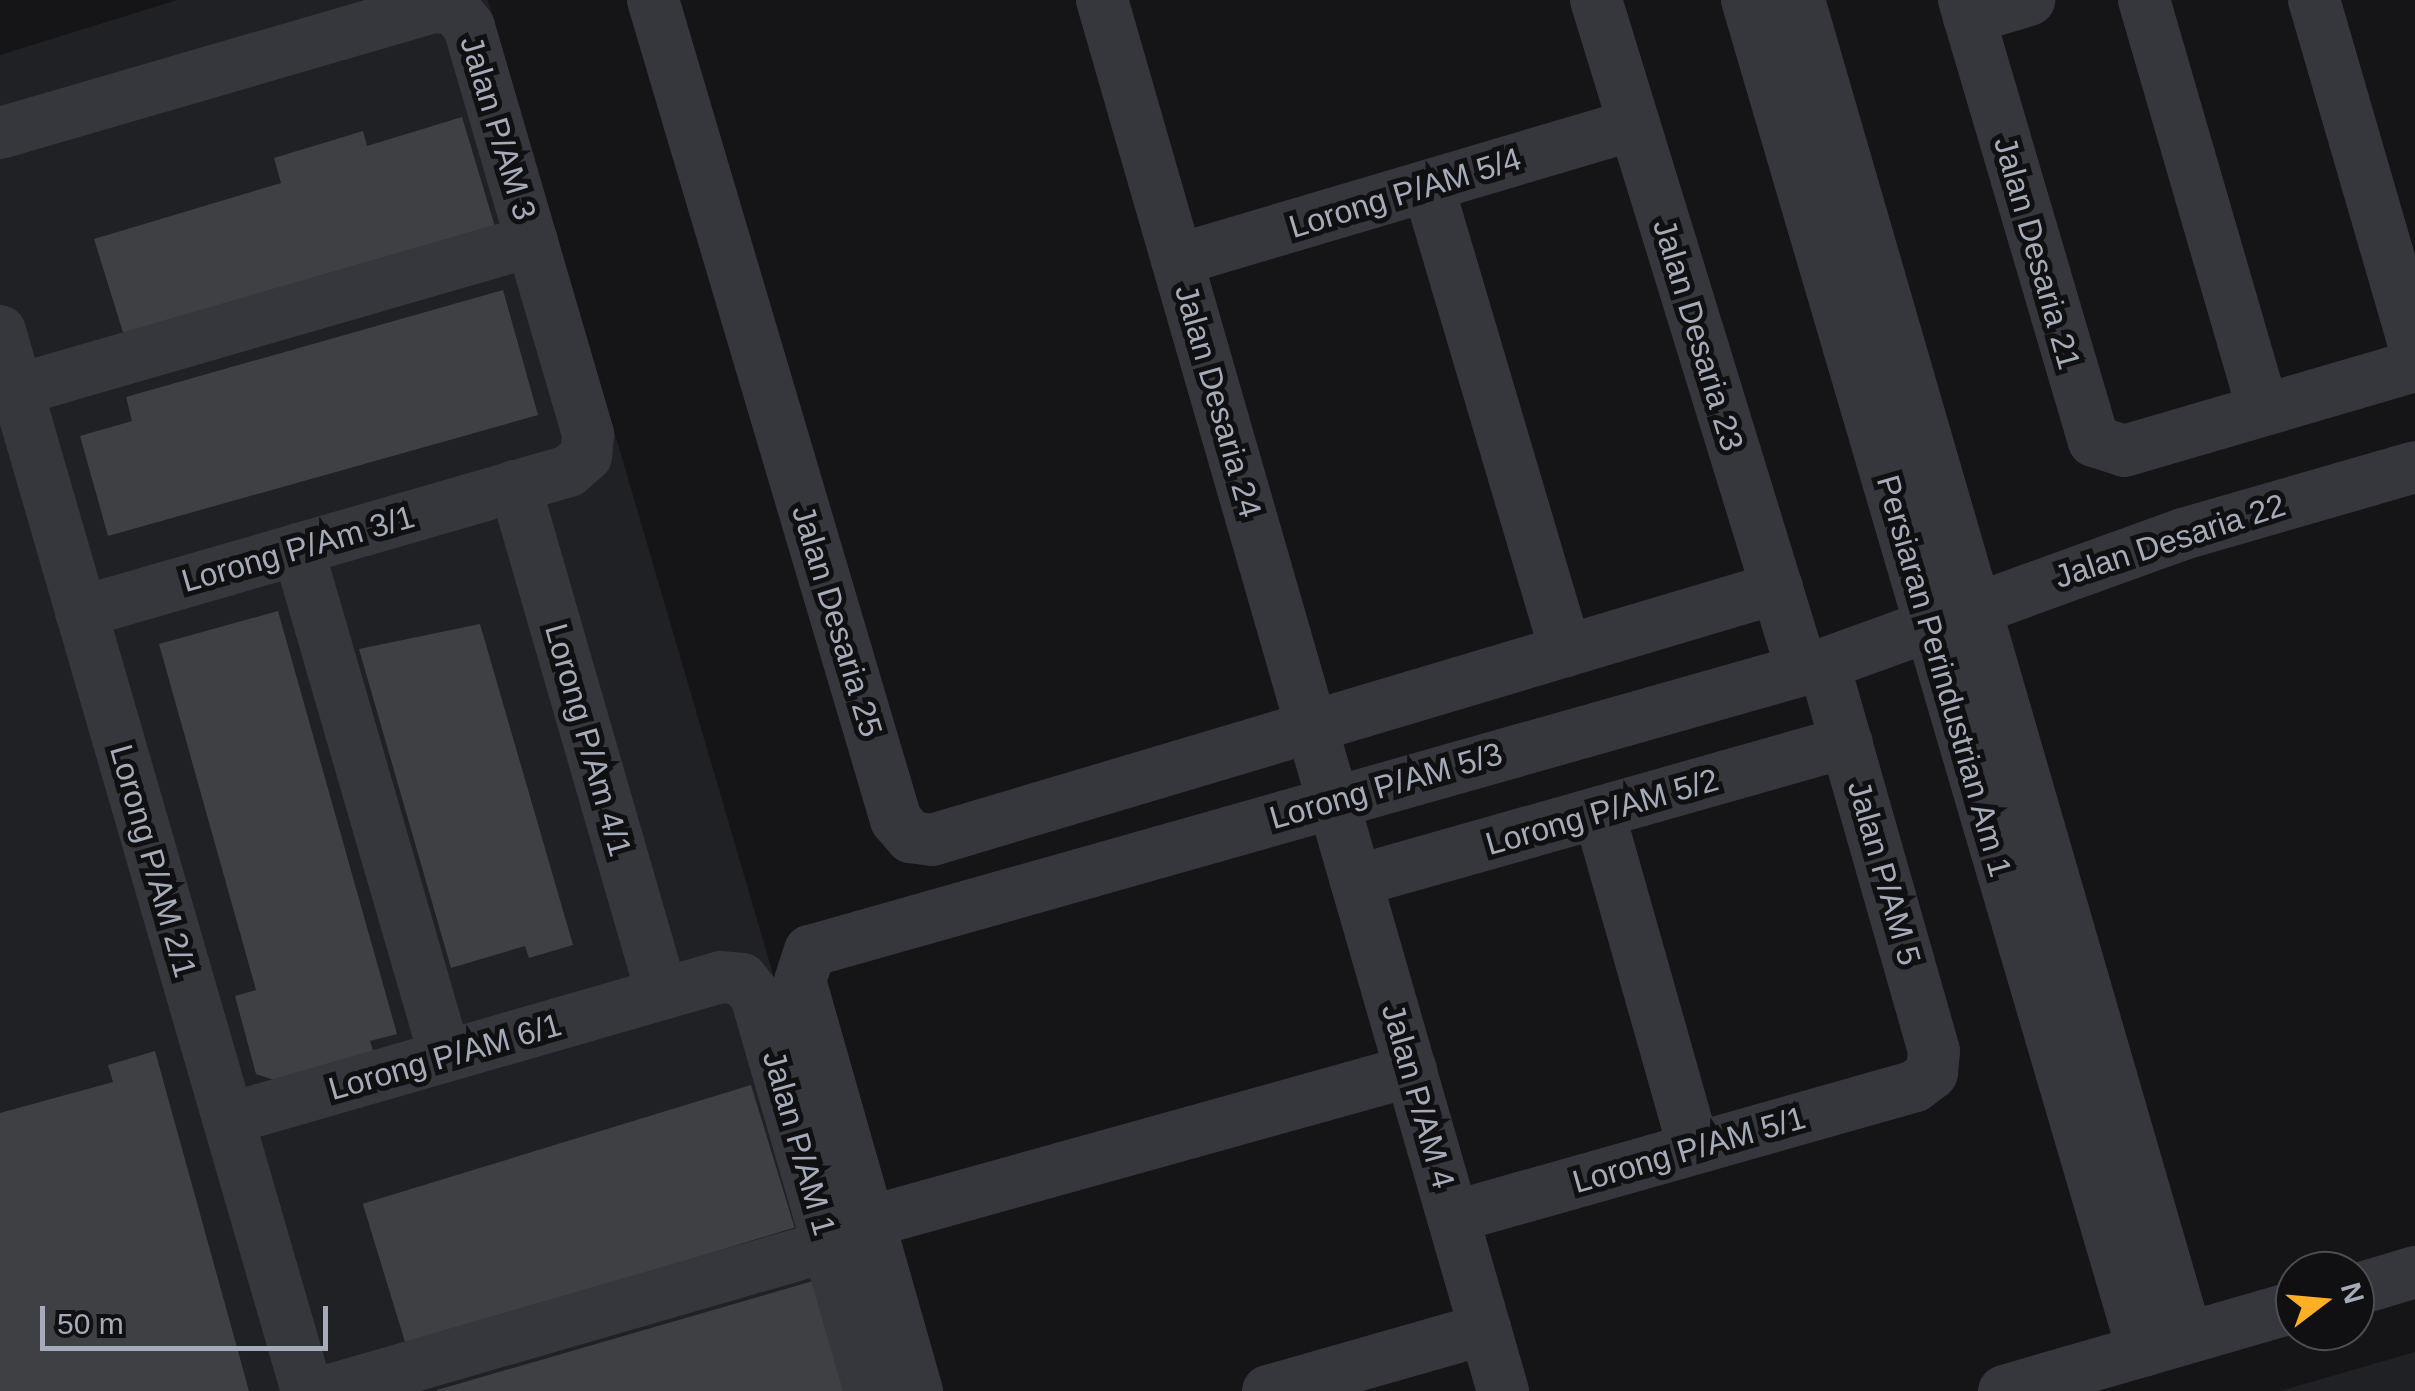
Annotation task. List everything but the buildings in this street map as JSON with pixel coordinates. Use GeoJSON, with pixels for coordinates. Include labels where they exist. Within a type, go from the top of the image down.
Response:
{"type":"FeatureCollection","features":[{"type":"Feature","properties":{"kind":"street","name":"Jalan Desaria 25"},"geometry":{"type":"LineString","coordinates":[[653,0],[902,830],[932,840],[1312,726]]}},
{"type":"Feature","properties":{"kind":"street","name":"Jalan Desaria 24"},"geometry":{"type":"LineString","coordinates":[[1102,0],[1333,801]]}},
{"type":"Feature","properties":{"kind":"street","name":"Jalan Desaria 23"},"geometry":{"type":"LineString","coordinates":[[1596,0],[1776,588],[1813,667]]}},
{"type":"Feature","properties":{"kind":"street","name":"Persiaran Perindustrian Am 1"},"geometry":{"type":"LineString","coordinates":[[1747,0],[1928,623],[2165,1344]]}},
{"type":"Feature","properties":{"kind":"street","name":"Persiaran Perindustrian Am 1"},"geometry":{"type":"LineString","coordinates":[[1800,0],[1976,605],[2165,1344]]}},
{"type":"Feature","properties":{"kind":"street"},"geometry":{"type":"LineString","coordinates":[[1966,9],[2029,0]]}},
{"type":"Feature","properties":{"kind":"street"},"geometry":{"type":"LineString","coordinates":[[2144,0],[2264,410],[2415,366]]}},
{"type":"Feature","properties":{"kind":"street"},"geometry":{"type":"LineString","coordinates":[[2314,0],[2415,347]]}},
{"type":"Feature","properties":{"kind":"street","name":"Jalan P/AM 3"},"geometry":{"type":"LineString","coordinates":[[0,133],[444,6],[469,27],[590,446],[569,470],[515,486]]}},
{"type":"Feature","properties":{"kind":"street","name":"Jalan Desaria 21"},"geometry":{"type":"LineString","coordinates":[[1966,9],[2088,431],[2113,452],[2264,410]]}},
{"type":"Feature","properties":{"kind":"street","name":"Lorong P/AM 5/4"},"geometry":{"type":"LineString","coordinates":[[1178,260],[1632,124]]}},
{"type":"Feature","properties":{"kind":"street"},"geometry":{"type":"LineString","coordinates":[[1428,186],[1566,651]]}},
{"type":"Feature","properties":{"kind":"street"},"geometry":{"type":"LineString","coordinates":[[17,390],[532,241]]}},
{"type":"Feature","properties":{"kind":"street","name":"Lorong P/AM 2/1"},"geometry":{"type":"LineString","coordinates":[[0,330],[307,1391]]}},
{"type":"Feature","properties":{"kind":"street","name":"Jalan Desaria 22"},"geometry":{"type":"LineString","coordinates":[[1928,623],[2415,467]]}},
{"type":"Feature","properties":{"kind":"street","name":"Lorong P/Am 3/1"},"geometry":{"type":"LineString","coordinates":[[82,612],[515,486]]}},
{"type":"Feature","properties":{"kind":"street","name":"Lorong P/Am 4/1"},"geometry":{"type":"LineString","coordinates":[[515,486],[662,994]]}},
{"type":"Feature","properties":{"kind":"street"},"geometry":{"type":"LineString","coordinates":[[298,549],[445,1056]]}},
{"type":"Feature","properties":{"kind":"street"},"geometry":{"type":"LineString","coordinates":[[1312,726],[1776,588]]}},
{"type":"Feature","properties":{"kind":"street","name":"Lorong P/AM 5/3"},"geometry":{"type":"LineString","coordinates":[[849,1234],[800,981],[810,950],[1813,667],[1928,623]]}},
{"type":"Feature","properties":{"kind":"street","name":"Jalan P/AM 5"},"geometry":{"type":"LineString","coordinates":[[1813,667],[1847,742],[1934,1051],[1924,1081]]}},
{"type":"Feature","properties":{"kind":"street","name":"Lorong P/AM 5/2"},"geometry":{"type":"LineString","coordinates":[[1356,881],[1847,742]]}},
{"type":"Feature","properties":{"kind":"street","name":"Jalan P/AM 4"},"geometry":{"type":"LineString","coordinates":[[1333,801],[1503,1391]]}},
{"type":"Feature","properties":{"kind":"street"},"geometry":{"type":"LineString","coordinates":[[1598,812],[1694,1148]]}},
{"type":"Feature","properties":{"kind":"street","name":"Jalan P/AM 1"},"geometry":{"type":"LineString","coordinates":[[662,994],[721,977],[751,987],[849,1234],[870,1391]]}},
{"type":"Feature","properties":{"kind":"street","name":"Lorong P/AM 6/1"},"geometry":{"type":"LineString","coordinates":[[228,1119],[662,994]]}},
{"type":"Feature","properties":{"kind":"street"},"geometry":{"type":"LineString","coordinates":[[326,1391],[1410,1071]]}},
{"type":"Feature","properties":{"kind":"street","name":"Lorong P/AM 5/1"},"geometry":{"type":"LineString","coordinates":[[1453,1217],[1924,1081]]}},
{"type":"Feature","properties":{"kind":"street"},"geometry":{"type":"LineString","coordinates":[[849,1234],[918,1391]]}},
{"type":"Feature","properties":{"kind":"street"},"geometry":{"type":"LineString","coordinates":[[2375,1284],[2415,1272]]}},
{"type":"Feature","properties":{"kind":"street"},"geometry":{"type":"LineString","coordinates":[[2004,1391],[2275,1313]]}},
{"type":"Feature","properties":{"kind":"street"},"geometry":{"type":"LineString","coordinates":[[1268,1391],[1485,1329]]}},
{"type":"Feature","properties":{"kind":"shaded area"},"geometry":{"type":"Polygon","coordinates":[[[177,0],[488,0],[895,1391],[0,1391],[0,55],[177,0]]]}},
{"type":"Feature","properties":{"kind":"shaded area"},"geometry":{"type":"Polygon","coordinates":[[[2415,1352],[2415,1391],[2280,1391],[2415,1352]]]}}]}
